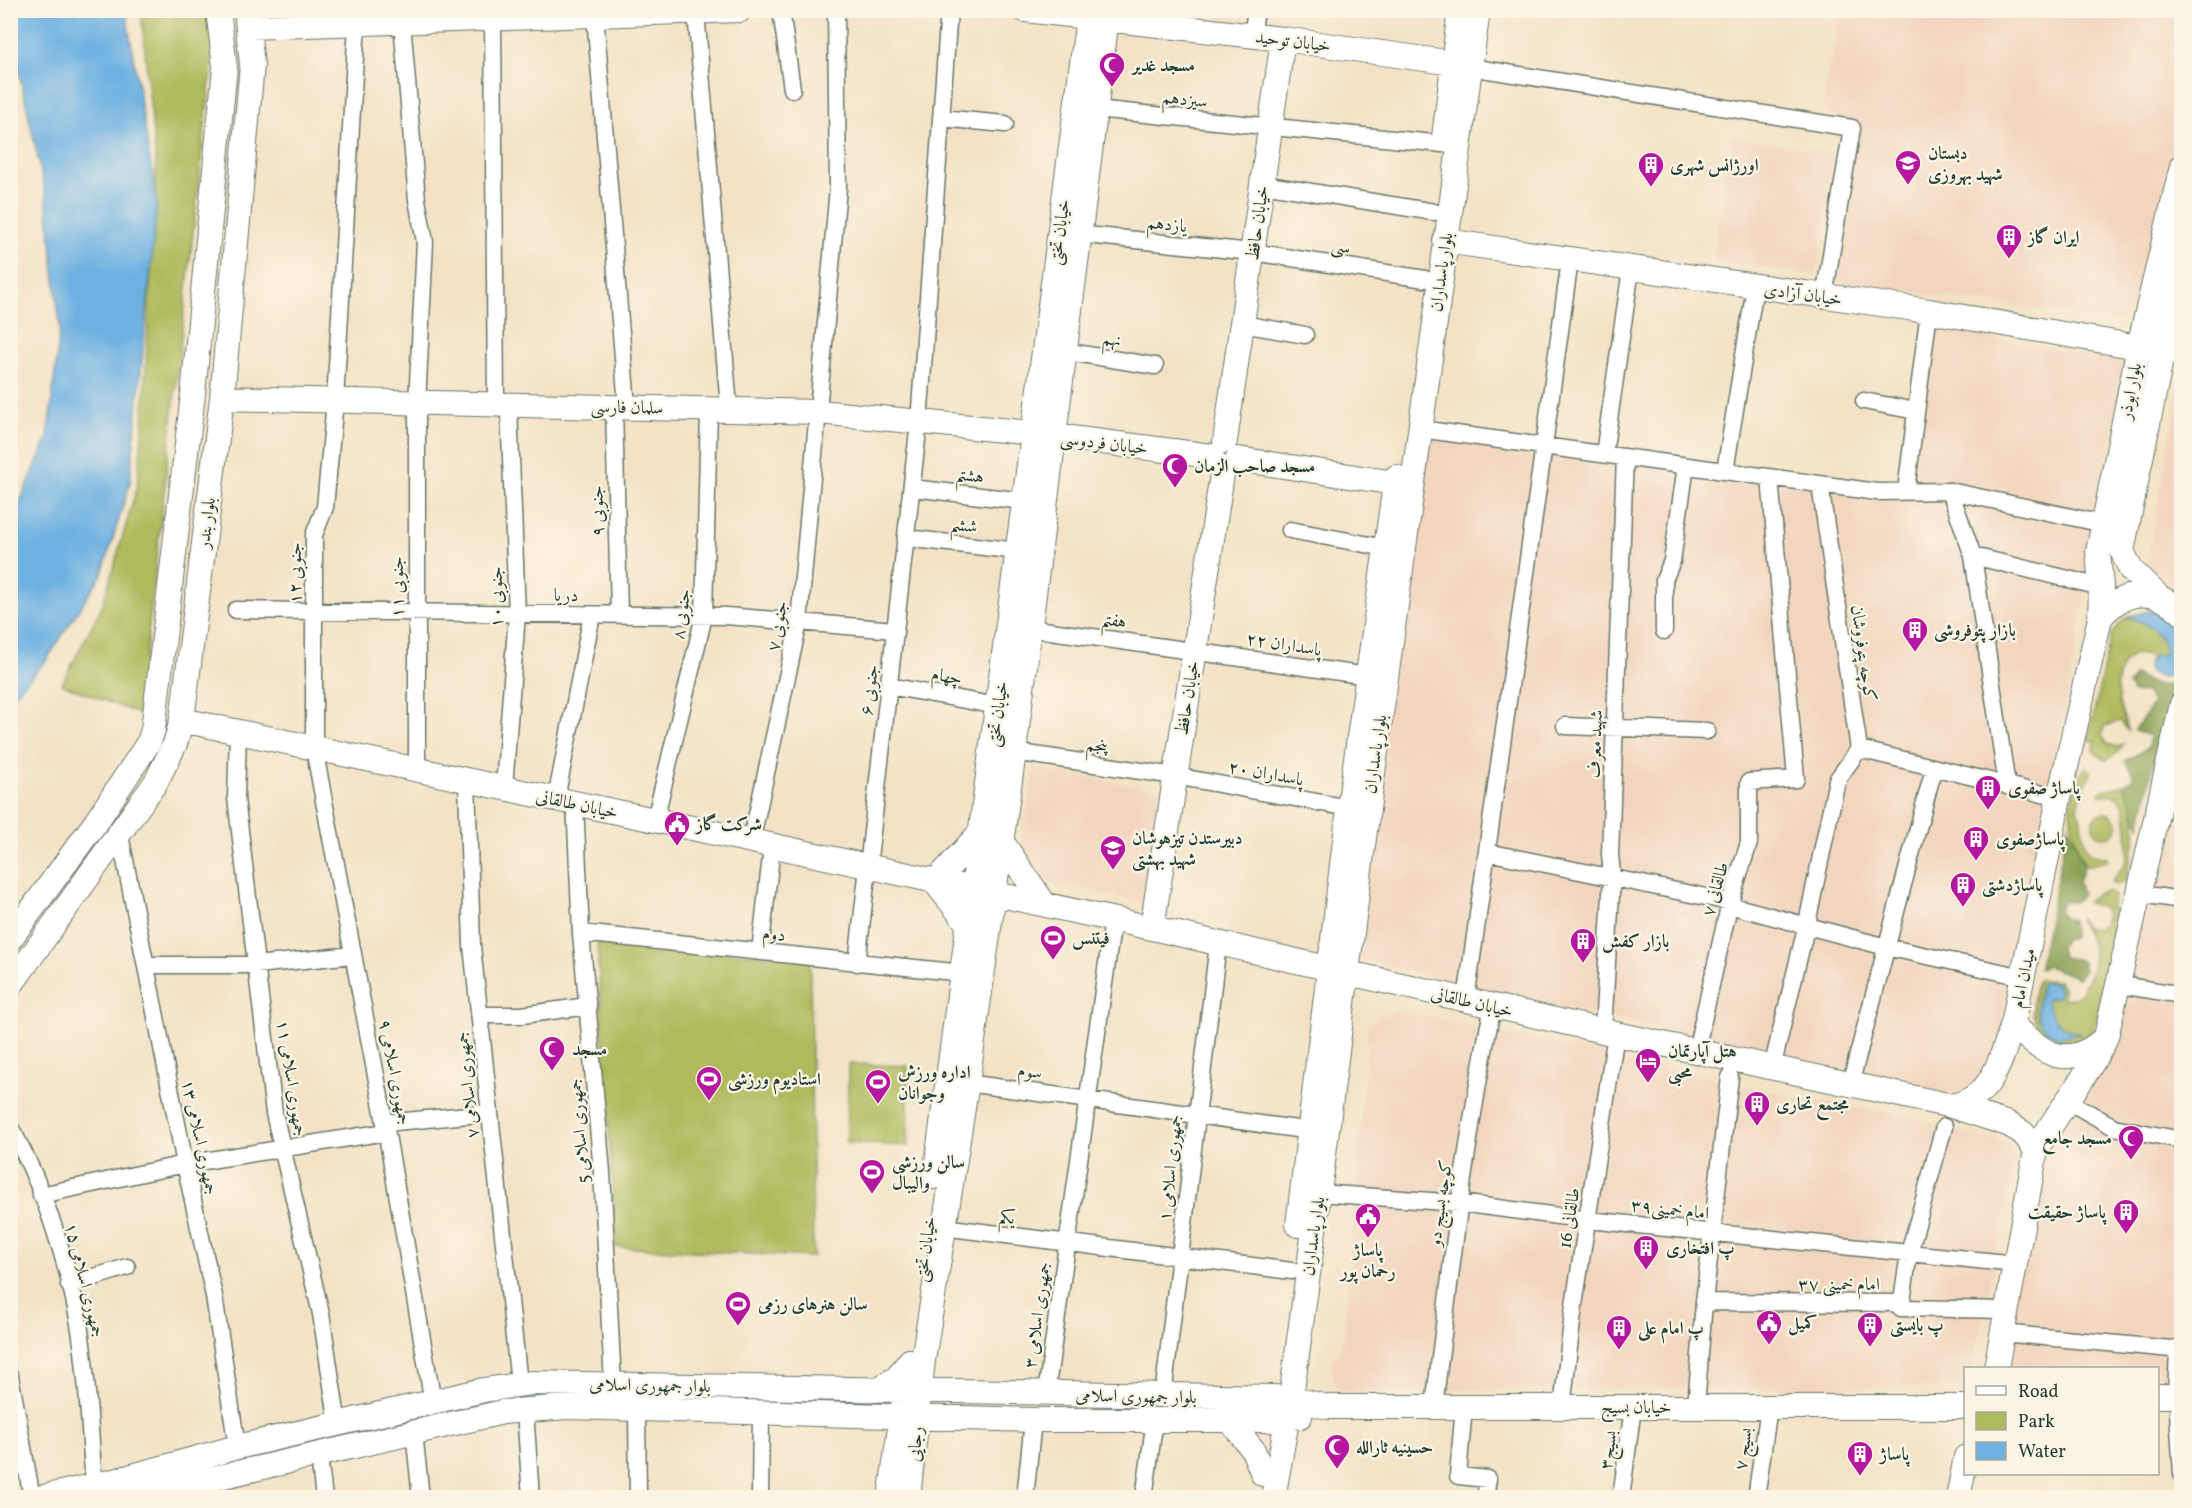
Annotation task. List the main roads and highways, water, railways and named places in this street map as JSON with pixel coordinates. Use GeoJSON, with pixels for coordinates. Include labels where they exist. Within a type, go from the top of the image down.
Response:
{"type":"FeatureCollection","features":[{"type":"Feature","properties":{"kind":"main road","name":"بلوار بندر"},"geometry":{"type":"LineString","coordinates":[[10,939],[96,822],[151,736],[204,284],[225,67],[218,10]]}},
{"type":"Feature","properties":{"kind":"main road"},"geometry":{"type":"LineString","coordinates":[[247,19],[357,23],[408,18],[740,10]]}},
{"type":"Feature","properties":{"kind":"main road","name":"خیابان توحید"},"geometry":{"type":"LineString","coordinates":[[1024,10],[1098,14],[1462,65]]}},
{"type":"Feature","properties":{"kind":"main road","name":"بلوار پاسداران"},"geometry":{"type":"LineString","coordinates":[[1280,1409],[1292,1271],[1311,1131],[1339,972],[1369,731],[1420,429],[1444,242],[1462,65],[1460,10]]}},
{"type":"Feature","properties":{"kind":"main road","name":"بلوار پاسداران"},"geometry":{"type":"LineString","coordinates":[[1273,1497],[1266,1481],[1319,1193],[1339,972],[1349,808],[1369,731],[1368,676],[1443,144],[1478,10]]}},
{"type":"Feature","properties":{"kind":"main road","name":"خیابان تختی"},"geometry":{"type":"LineString","coordinates":[[917,1360],[943,1227],[967,1083],[990,836],[998,706],[1024,501],[1063,351],[1095,109],[1098,14]]}},
{"type":"Feature","properties":{"kind":"main road","name":"خیابان تختی"},"geometry":{"type":"LineString","coordinates":[[990,836],[1014,753],[1029,628],[1042,434],[1098,14]]}},
{"type":"Feature","properties":{"kind":"main road","name":"بلوار بندر"},"geometry":{"type":"LineString","coordinates":[[10,986],[120,836],[156,782],[175,744],[182,720],[222,398],[252,65],[247,19]]}},
{"type":"Feature","properties":{"kind":"main road","name":"خیابان حافظ"},"geometry":{"type":"LineString","coordinates":[[1152,928],[1224,456],[1283,39]]}},
{"type":"Feature","properties":{"kind":"main road","name":"بلوار ابوذر"},"geometry":{"type":"LineString","coordinates":[[2100,618],[2101,587],[2098,552],[2104,524],[2160,352],[2181,165]]}},
{"type":"Feature","properties":{"kind":"main road","name":"خیابان آزادی"},"geometry":{"type":"LineString","coordinates":[[1444,242],[1929,311],[2160,352]]}},
{"type":"Feature","properties":{"kind":"main road","name":"بلوار ابوذر"},"geometry":{"type":"LineString","coordinates":[[2122,551],[2160,352],[2181,257]]}},
{"type":"Feature","properties":{"kind":"main road"},"geometry":{"type":"LineString","coordinates":[[204,284],[232,286]]}},
{"type":"Feature","properties":{"kind":"main road","name":"سلمان فارسی"},"geometry":{"type":"LineString","coordinates":[[222,398],[819,412],[1042,434]]}},
{"type":"Feature","properties":{"kind":"main road","name":"خیابان فردوسی"},"geometry":{"type":"LineString","coordinates":[[1042,434],[1224,456],[1395,483]]}},
{"type":"Feature","properties":{"kind":"main road"},"geometry":{"type":"LineString","coordinates":[[2098,552],[2110,561],[2118,558],[2122,551]]}},
{"type":"Feature","properties":{"kind":"main road"},"geometry":{"type":"LineString","coordinates":[[2122,551],[2131,570],[2160,598],[2173,604],[2181,613]]}},
{"type":"Feature","properties":{"kind":"main road"},"geometry":{"type":"LineString","coordinates":[[2100,618],[2109,606],[2128,595],[2160,598]]}},
{"type":"Feature","properties":{"kind":"main road","name":"میدان امام"},"geometry":{"type":"LineString","coordinates":[[2100,618],[2059,798],[2013,1023],[2032,1044],[2061,1058],[2082,1055],[2106,1037]]}},
{"type":"Feature","properties":{"kind":"main road"},"geometry":{"type":"LineString","coordinates":[[1996,1367],[2036,1150],[2066,1100],[2088,1073],[2106,1037],[2120,985],[2181,704]]}},
{"type":"Feature","properties":{"kind":"main road","name":"خیابان طالقانی"},"geometry":{"type":"LineString","coordinates":[[182,720],[1152,928],[1610,1033],[1850,1085],[1948,1116],[2008,1124],[2023,1133],[2036,1150]]}},
{"type":"Feature","properties":{"kind":"main road"},"geometry":{"type":"LineString","coordinates":[[969,925],[935,882],[990,836],[1045,905]]}},
{"type":"Feature","properties":{"kind":"main road","name":"خیابان تختی"},"geometry":{"type":"LineString","coordinates":[[913,1390],[969,925],[983,892]]}},
{"type":"Feature","properties":{"kind":"main road"},"geometry":{"type":"LineString","coordinates":[[1948,1116],[1976,1098],[1992,1081],[2013,1023]]}},
{"type":"Feature","properties":{"kind":"main road"},"geometry":{"type":"LineString","coordinates":[[877,1390],[897,1378],[917,1360],[944,1391]]}},
{"type":"Feature","properties":{"kind":"main road","name":"بلوار جمهوری اسلامی"},"geometry":{"type":"LineString","coordinates":[[39,1497],[94,1485],[237,1447],[519,1384],[1163,1396],[1280,1409]]}},
{"type":"Feature","properties":{"kind":"main road","name":"رجایی"},"geometry":{"type":"LineString","coordinates":[[890,1497],[904,1459],[913,1390]]}},
{"type":"Feature","properties":{"kind":"main road","name":"خیابان بسیج"},"geometry":{"type":"LineString","coordinates":[[1280,1409],[1434,1406],[1769,1407],[1959,1403]]}},
{"type":"Feature","properties":{"kind":"main road","name":"بلوار جمهوری اسلامی"},"geometry":{"type":"LineString","coordinates":[[128,1497],[503,1412],[525,1410],[567,1407],[847,1417],[1033,1420],[1229,1419],[1280,1409]]}},
{"type":"Feature","properties":{"kind":"main road"},"geometry":{"type":"LineString","coordinates":[[1266,1481],[1290,1440],[1319,1410]]}},
{"type":"Feature","properties":{"kind":"main road"},"geometry":{"type":"LineString","coordinates":[[847,1417],[867,1426],[904,1459],[926,1432],[943,1418]]}},
{"type":"Feature","properties":{"kind":"main road"},"geometry":{"type":"LineString","coordinates":[[1229,1419],[1253,1450],[1266,1481]]}},
{"type":"Feature","properties":{"kind":"main road","name":"رجایی"},"geometry":{"type":"LineString","coordinates":[[904,1459],[909,1497]]}},
{"type":"Feature","properties":{"kind":"main road"},"geometry":{"type":"LineString","coordinates":[[1958,1497],[1964,1463]]}},
{"type":"Feature","properties":{"kind":"main road"},"geometry":{"type":"LineString","coordinates":[[1971,1497],[1976,1475]]}},
{"type":"Feature","properties":{"kind":"water"},"geometry":{"type":"Polygon","coordinates":[[[11,10],[126,11],[157,204],[130,483],[102,574],[45,662],[11,698],[11,523],[48,437],[60,327],[46,195],[11,35],[11,10]]]}},
{"type":"Feature","properties":{"kind":"water"},"geometry":{"type":"Polygon","coordinates":[[[2149,611],[2168,622],[2178,638],[2179,657],[2168,676],[2159,677],[2149,670],[2147,665],[2153,656],[2165,654],[2164,646],[2157,634],[2140,621],[2126,617],[2149,611]]]}},
{"type":"Feature","properties":{"kind":"water"},"geometry":{"type":"Polygon","coordinates":[[[2047,982],[2055,984],[2060,989],[2058,997],[2047,999],[2053,1017],[2068,1030],[2081,1034],[2057,1037],[2043,1027],[2037,1008],[2041,984],[2047,982]]]}},
{"type":"Feature","properties":{"kind":"place","name":"مسجد غدیر"},"geometry":{"type":"Point","coordinates":[1112,88]}},
{"type":"Feature","properties":{"kind":"place","name":"دبستان شهید بهروزی"},"geometry":{"type":"Point","coordinates":[1908,186]}},
{"type":"Feature","properties":{"kind":"place","name":"اورژانس شهری"},"geometry":{"type":"Point","coordinates":[1651,188]}},
{"type":"Feature","properties":{"kind":"place","name":"ایران گاز"},"geometry":{"type":"Point","coordinates":[2009,260]}},
{"type":"Feature","properties":{"kind":"place","name":"مسجد صاحب الزمان"},"geometry":{"type":"Point","coordinates":[1175,489]}},
{"type":"Feature","properties":{"kind":"place","name":"بازار پتوفروشی"},"geometry":{"type":"Point","coordinates":[1915,653]}},
{"type":"Feature","properties":{"kind":"place","name":"پاساژ صفوی"},"geometry":{"type":"Point","coordinates":[1988,811]}},
{"type":"Feature","properties":{"kind":"place","name":"شرکت گاز"},"geometry":{"type":"Point","coordinates":[677,847]}},
{"type":"Feature","properties":{"kind":"place","name":"پاساژصفوی"},"geometry":{"type":"Point","coordinates":[1976,862]}},
{"type":"Feature","properties":{"kind":"place","name":"دبیرستدن تیزهوشان شهید بهشتی"},"geometry":{"type":"Point","coordinates":[1113,871]}},
{"type":"Feature","properties":{"kind":"place","name":"پاساژدشتی"},"geometry":{"type":"Point","coordinates":[1963,908]}},
{"type":"Feature","properties":{"kind":"place","name":"فیتنس"},"geometry":{"type":"Point","coordinates":[1053,961]}},
{"type":"Feature","properties":{"kind":"place","name":"بازار کفش"},"geometry":{"type":"Point","coordinates":[1583,964]}},
{"type":"Feature","properties":{"kind":"place","name":"مسجد"},"geometry":{"type":"Point","coordinates":[552,1072]}},
{"type":"Feature","properties":{"kind":"place","name":"هتل آپارتمان محبی"},"geometry":{"type":"Point","coordinates":[1648,1084]}},
{"type":"Feature","properties":{"kind":"place","name":"استادیوم ورزشی"},"geometry":{"type":"Point","coordinates":[709,1102]}},
{"type":"Feature","properties":{"kind":"place","name":"اداره ورزش وجوانان"},"geometry":{"type":"Point","coordinates":[878,1105]}},
{"type":"Feature","properties":{"kind":"place","name":"مجتمع تحاری"},"geometry":{"type":"Point","coordinates":[1757,1127]}},
{"type":"Feature","properties":{"kind":"place","name":"مسجد جامع"},"geometry":{"type":"Point","coordinates":[2131,1161]}},
{"type":"Feature","properties":{"kind":"place","name":"سالن ورزشی والیبال"},"geometry":{"type":"Point","coordinates":[872,1195]}},
{"type":"Feature","properties":{"kind":"place","name":"پاساژ حقیقت"},"geometry":{"type":"Point","coordinates":[2126,1235]}},
{"type":"Feature","properties":{"kind":"place","name":"پاساژ رحمان پور"},"geometry":{"type":"Point","coordinates":[1368,1239]}},
{"type":"Feature","properties":{"kind":"place","name":"پ افتخاری"},"geometry":{"type":"Point","coordinates":[1646,1271]}},
{"type":"Feature","properties":{"kind":"place","name":"سالن هنرهای رزمی"},"geometry":{"type":"Point","coordinates":[738,1327]}},
{"type":"Feature","properties":{"kind":"place","name":"کمیل"},"geometry":{"type":"Point","coordinates":[1769,1346]}},
{"type":"Feature","properties":{"kind":"place","name":"پ بایستی"},"geometry":{"type":"Point","coordinates":[1870,1348]}},
{"type":"Feature","properties":{"kind":"place","name":"پ امام علی"},"geometry":{"type":"Point","coordinates":[1619,1351]}},
{"type":"Feature","properties":{"kind":"place","name":"حسینیه ثارالله"},"geometry":{"type":"Point","coordinates":[1337,1470]}},
{"type":"Feature","properties":{"kind":"place","name":"پاساژ"},"geometry":{"type":"Point","coordinates":[1860,1477]}}]}
